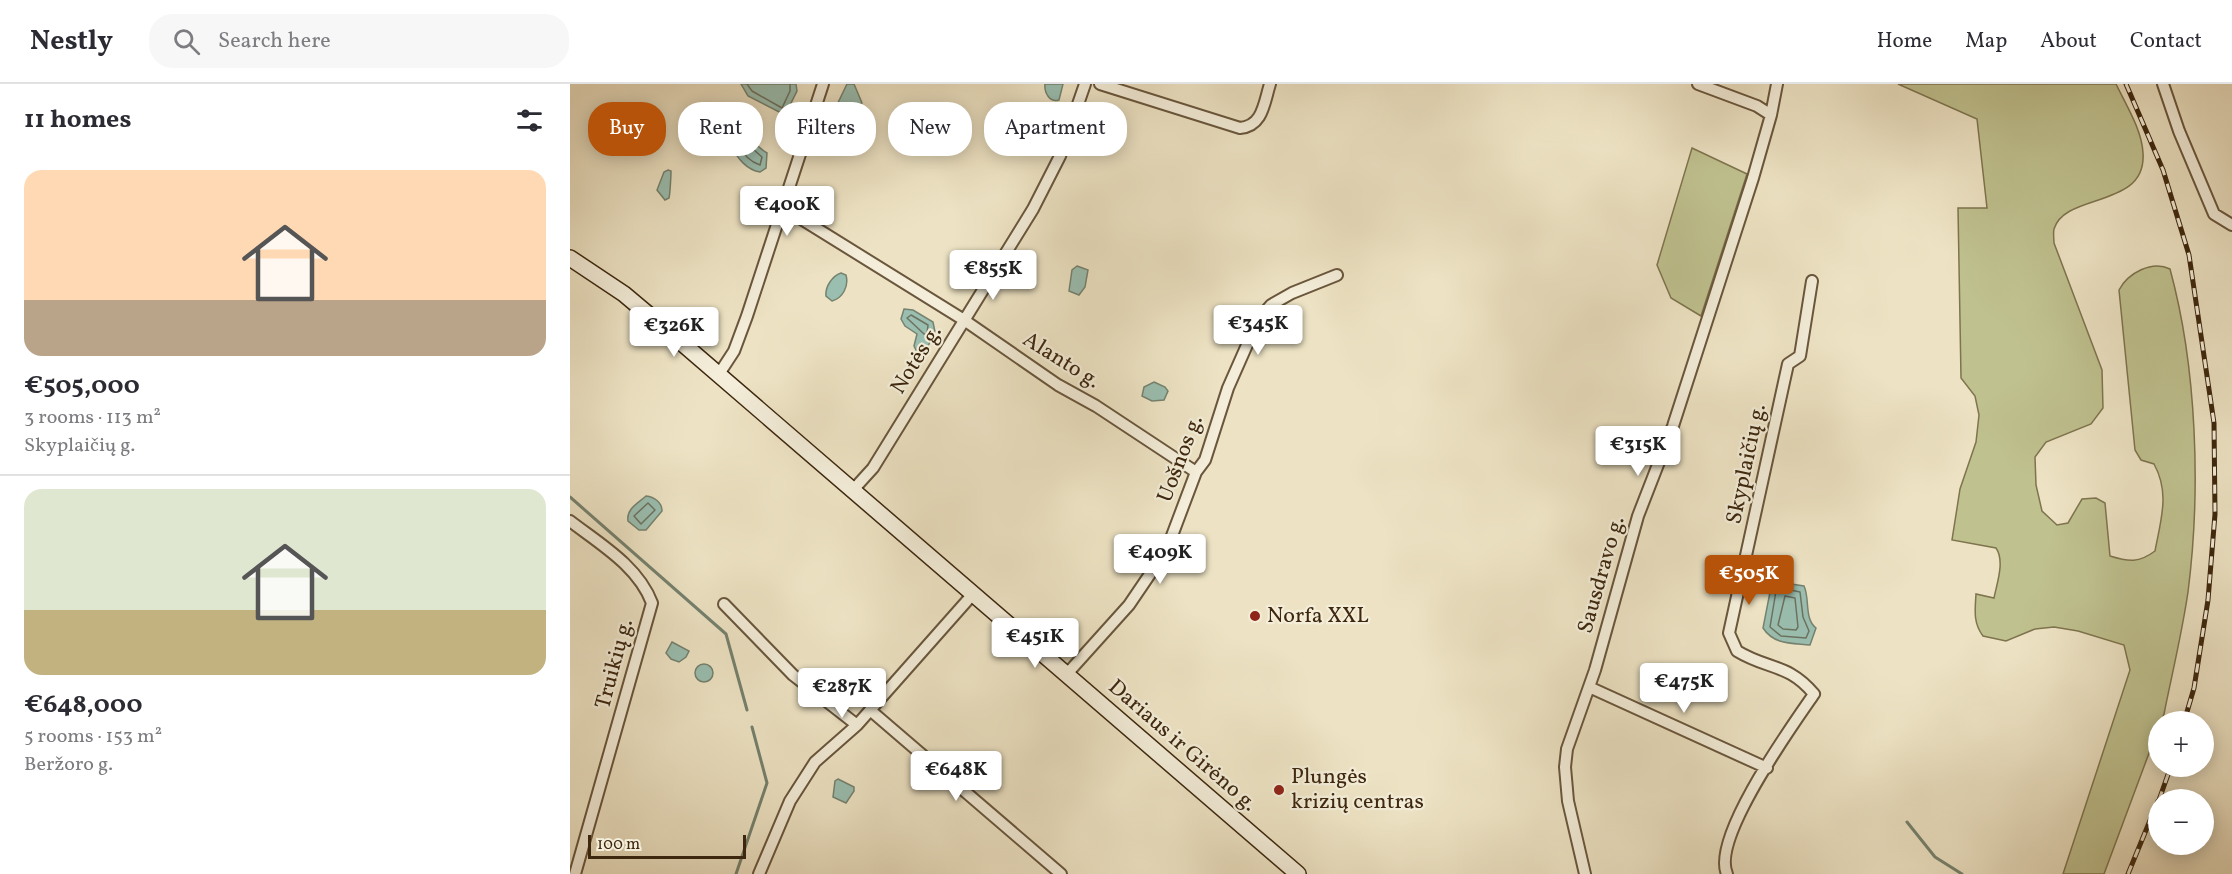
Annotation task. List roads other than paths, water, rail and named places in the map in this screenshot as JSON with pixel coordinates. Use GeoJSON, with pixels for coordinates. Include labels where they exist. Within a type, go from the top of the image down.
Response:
{"type":"FeatureCollection","features":[{"type":"Feature","properties":{"kind":"main road","name":"Dariaus ir Girėno g."},"geometry":{"type":"LineString","coordinates":[[570,258],[624,294],[1298,874]]}},
{"type":"Feature","properties":{"kind":"street"},"geometry":{"type":"LineString","coordinates":[[718,374],[734,351],[747,316],[823,84]]}},
{"type":"Feature","properties":{"kind":"street","name":"Notės g."},"geometry":{"type":"LineString","coordinates":[[853,490],[869,474],[1033,209],[1060,156],[1085,84]]}},
{"type":"Feature","properties":{"kind":"street"},"geometry":{"type":"LineString","coordinates":[[1100,84],[1232,126],[1250,127],[1259,119],[1270,84]]}},
{"type":"Feature","properties":{"kind":"street"},"geometry":{"type":"LineString","coordinates":[[1698,84],[1757,106],[1771,115]]}},
{"type":"Feature","properties":{"kind":"street","name":"Sausdravo g."},"geometry":{"type":"LineString","coordinates":[[1586,874],[1568,801],[1565,767],[1570,735],[1589,687],[1638,516],[1673,426],[1771,115],[1777,84]]}},
{"type":"Feature","properties":{"kind":"street"},"geometry":{"type":"LineString","coordinates":[[2163,84],[2179,131],[2214,214],[2232,225]]}},
{"type":"Feature","properties":{"kind":"street","name":"Alanto g."},"geometry":{"type":"LineString","coordinates":[[782,207],[964,320],[1058,385],[1115,418],[1196,472]]}},
{"type":"Feature","properties":{"kind":"street","name":"Uošnos g."},"geometry":{"type":"LineString","coordinates":[[1065,675],[1129,605],[1167,549],[1196,472],[1205,460],[1228,388],[1258,321],[1272,305],[1292,293],[1337,275]]}},
{"type":"Feature","properties":{"kind":"street","name":"Skyplaičių g."},"geometry":{"type":"LineString","coordinates":[[1727,874],[1723,854],[1728,836],[1775,750],[1814,694],[1801,678],[1788,670],[1737,651],[1729,633],[1729,623],[1758,506],[1788,364],[1800,356],[1812,281]]}},
{"type":"Feature","properties":{"kind":"street","name":"Truikių g."},"geometry":{"type":"LineString","coordinates":[[570,521],[612,553],[645,584],[651,603],[574,874]]}},
{"type":"Feature","properties":{"kind":"street"},"geometry":{"type":"LineString","coordinates":[[759,874],[800,780],[814,762],[857,724],[973,594]]}},
{"type":"Feature","properties":{"kind":"street"},"geometry":{"type":"LineString","coordinates":[[724,604],[793,675],[857,724]]}},
{"type":"Feature","properties":{"kind":"street"},"geometry":{"type":"LineString","coordinates":[[1589,687],[1767,768]]}},
{"type":"Feature","properties":{"kind":"street"},"geometry":{"type":"LineString","coordinates":[[870,710],[1061,874]]}},
{"type":"Feature","properties":{"kind":"water"},"geometry":{"type":"Polygon","coordinates":[[[741,84],[796,84],[797,91],[792,102],[775,102],[775,110],[748,96],[741,84]]]}},
{"type":"Feature","properties":{"kind":"water"},"geometry":{"type":"Polygon","coordinates":[[[847,84],[854,84],[862,102],[838,102],[847,84]]]}},
{"type":"Feature","properties":{"kind":"water"},"geometry":{"type":"Polygon","coordinates":[[[1045,84],[1063,84],[1059,100],[1053,100],[1048,96],[1045,84]]]}},
{"type":"Feature","properties":{"kind":"water"},"geometry":{"type":"Polygon","coordinates":[[[763,150],[767,153],[766,168],[760,172],[743,163],[738,156],[763,156],[763,150]]]}},
{"type":"Feature","properties":{"kind":"water"},"geometry":{"type":"Polygon","coordinates":[[[671,171],[670,193],[669,198],[665,200],[657,190],[664,172],[671,171]]]}},
{"type":"Feature","properties":{"kind":"water"},"geometry":{"type":"Polygon","coordinates":[[[1077,266],[1088,270],[1085,287],[1079,295],[1069,291],[1072,270],[1077,266]]]}},
{"type":"Feature","properties":{"kind":"water"},"geometry":{"type":"Polygon","coordinates":[[[841,273],[846,275],[846,287],[839,297],[832,301],[826,296],[827,289],[832,279],[841,273]]]}},
{"type":"Feature","properties":{"kind":"water"},"geometry":{"type":"Polygon","coordinates":[[[904,309],[913,310],[933,322],[935,332],[926,350],[916,350],[914,346],[917,334],[905,326],[901,319],[904,309]]]}},
{"type":"Feature","properties":{"kind":"water"},"geometry":{"type":"Polygon","coordinates":[[[1154,382],[1168,391],[1164,400],[1152,401],[1142,396],[1144,387],[1154,382]]]}},
{"type":"Feature","properties":{"kind":"water"},"geometry":{"type":"Polygon","coordinates":[[[646,496],[657,500],[662,511],[646,530],[639,530],[628,521],[628,517],[633,507],[646,496]]]}},
{"type":"Feature","properties":{"kind":"water"},"geometry":{"type":"Polygon","coordinates":[[[1778,582],[1804,586],[1810,619],[1816,628],[1810,645],[1772,638],[1763,628],[1771,587],[1778,582]]]}},
{"type":"Feature","properties":{"kind":"water"},"geometry":{"type":"Polygon","coordinates":[[[672,642],[689,651],[686,657],[679,662],[671,659],[666,653],[672,642]]]}},
{"type":"Feature","properties":{"kind":"water"},"geometry":{"type":"Polygon","coordinates":[[[704,664],[710,667],[713,673],[710,679],[704,682],[698,679],[695,673],[698,667],[704,664]]]}},
{"type":"Feature","properties":{"kind":"water"},"geometry":{"type":"Polygon","coordinates":[[[838,779],[854,787],[846,803],[833,797],[835,781],[838,779]]]}},
{"type":"Feature","properties":{"kind":"waterway"},"geometry":{"type":"LineString","coordinates":[[570,497],[726,634],[747,710]]}},
{"type":"Feature","properties":{"kind":"waterway"},"geometry":{"type":"LineString","coordinates":[[736,874],[767,783],[752,727]]}},
{"type":"Feature","properties":{"kind":"waterway"},"geometry":{"type":"LineString","coordinates":[[1907,822],[1935,857],[1962,874]]}},
{"type":"Feature","properties":{"kind":"railway"},"geometry":{"type":"LineString","coordinates":[[2126,84],[2163,170],[2189,255],[2214,423],[2215,514],[2208,600],[2194,688],[2187,711]]}},
{"type":"Feature","properties":{"kind":"railway"},"geometry":{"type":"LineString","coordinates":[[2163,789],[2167,777]]}},
{"type":"Feature","properties":{"kind":"railway"},"geometry":{"type":"LineString","coordinates":[[2128,874],[2148,825]]}},
{"type":"Feature","properties":{"kind":"place","name":"Norfa XXL"},"geometry":{"type":"Point","coordinates":[1255,616]}},
{"type":"Feature","properties":{"kind":"place","name":"Plungės krizių centras"},"geometry":{"type":"Point","coordinates":[1279,790]}}]}
